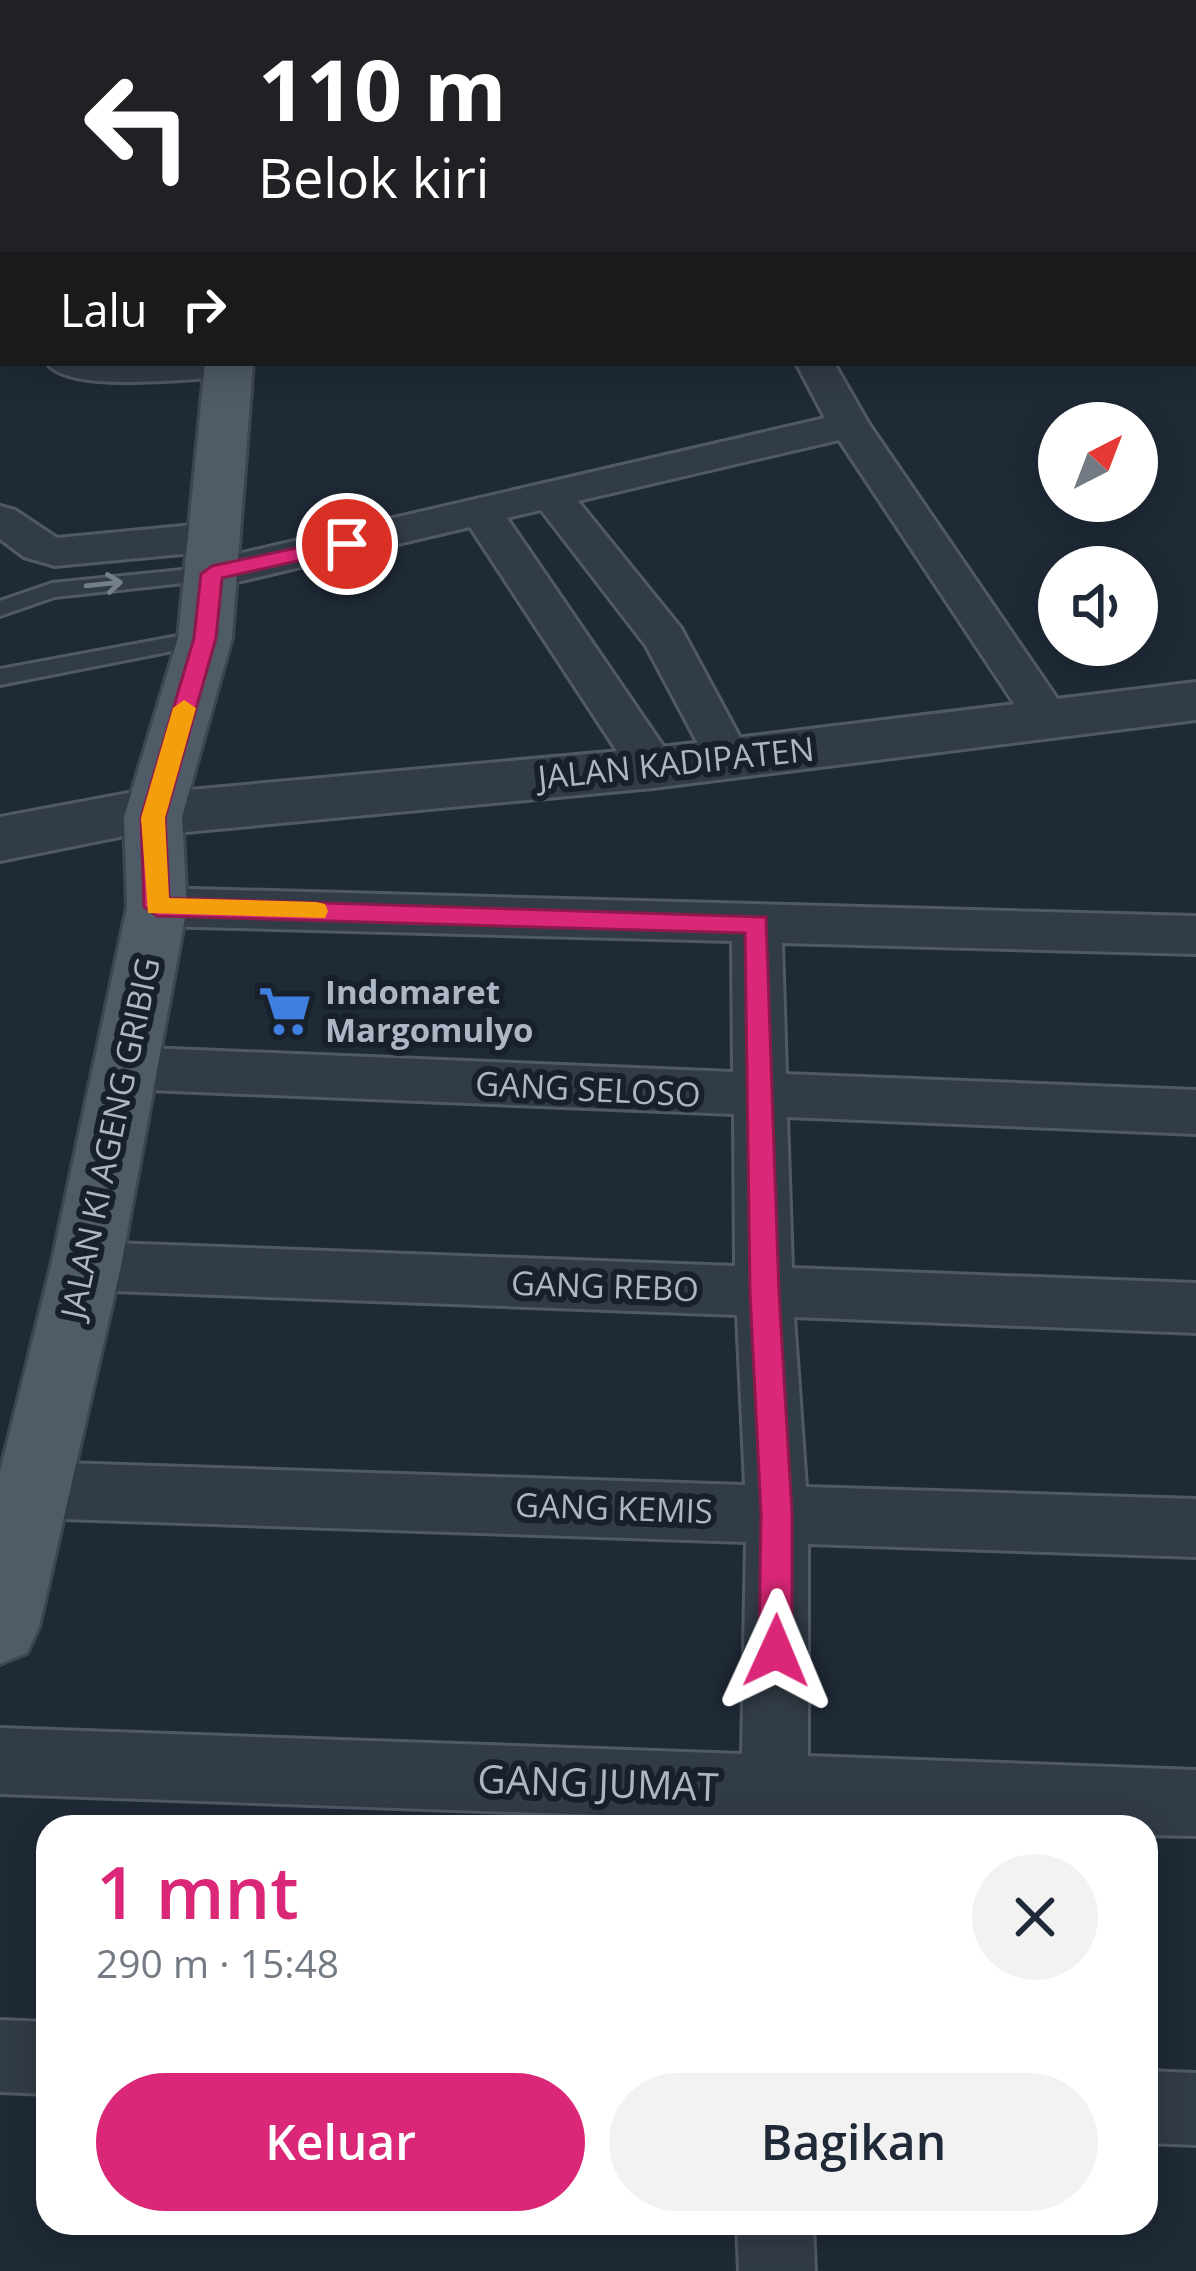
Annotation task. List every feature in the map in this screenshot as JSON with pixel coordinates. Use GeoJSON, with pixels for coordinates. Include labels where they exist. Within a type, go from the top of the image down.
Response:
{"type":"FeatureCollection","features":[{"type":"Feature","properties":{"kind":"main road","name":"JALAN KI AGENG GRIBIG"},"geometry":{"type":"LineString","coordinates":[[0,1627],[86,1266],[157,907],[144,815],[205,638],[229,366]]}},
{"type":"Feature","properties":{"kind":"street"},"geometry":{"type":"LineString","coordinates":[[72,366],[169,366]]}},
{"type":"Feature","properties":{"kind":"street"},"geometry":{"type":"LineString","coordinates":[[816,366],[849,425],[1047,718]]}},
{"type":"Feature","properties":{"kind":"street"},"geometry":{"type":"LineString","coordinates":[[0,519],[39,547],[55,552],[213,555],[483,514],[849,425]]}},
{"type":"Feature","properties":{"kind":"street"},"geometry":{"type":"LineString","coordinates":[[552,496],[665,639],[728,758]]}},
{"type":"Feature","properties":{"kind":"street"},"geometry":{"type":"LineString","coordinates":[[483,514],[653,768]]}},
{"type":"Feature","properties":{"kind":"street","name":"JALAN KADIPATEN"},"geometry":{"type":"LineString","coordinates":[[0,839],[144,815],[653,768],[1196,701]]}},
{"type":"Feature","properties":{"kind":"street"},"geometry":{"type":"LineString","coordinates":[[157,907],[1196,935]]}},
{"type":"Feature","properties":{"kind":"street"},"geometry":{"type":"LineString","coordinates":[[757,923],[764,1293],[777,1513],[774,1808]]}},
{"type":"Feature","properties":{"kind":"street","name":"GANG SELOSO"},"geometry":{"type":"LineString","coordinates":[[124,1068],[1196,1112]]}},
{"type":"Feature","properties":{"kind":"street","name":"GANG REBO"},"geometry":{"type":"LineString","coordinates":[[86,1266],[1196,1308]]}},
{"type":"Feature","properties":{"kind":"street","name":"GANG KEMIS"},"geometry":{"type":"LineString","coordinates":[[32,1490],[1196,1528]]}},
{"type":"Feature","properties":{"kind":"street","name":"GANG JUMAT"},"geometry":{"type":"LineString","coordinates":[[0,1761],[774,1808],[1196,1803]]}},
{"type":"Feature","properties":{"kind":"street"},"geometry":{"type":"LineString","coordinates":[[0,2056],[36,2058]]}},
{"type":"Feature","properties":{"kind":"street"},"geometry":{"type":"LineString","coordinates":[[1158,2107],[1196,2109]]}},
{"type":"Feature","properties":{"kind":"street"},"geometry":{"type":"LineString","coordinates":[[776,2235],[778,2271]]}},
{"type":"Feature","properties":{"kind":"lane"},"geometry":{"type":"LineString","coordinates":[[0,609],[52,590],[213,555]]}},
{"type":"Feature","properties":{"kind":"lane"},"geometry":{"type":"LineString","coordinates":[[0,677],[205,638]]}},
{"type":"Feature","properties":{"kind":"slow traffic"},"geometry":{"type":"LineString","coordinates":[[184,708],[153,818],[157,907],[316,911]]}},
{"type":"Feature","properties":{"kind":"place","name":"Indomaret Margomulyo"},"geometry":{"type":"Point","coordinates":[285,1011]}},
{"type":"Feature","properties":{"kind":"route"},"geometry":{"type":"LineString","coordinates":[[347,544],[212,574],[205,638],[153,818],[157,907],[757,923],[764,1293],[777,1513],[776,1651]]}}]}
